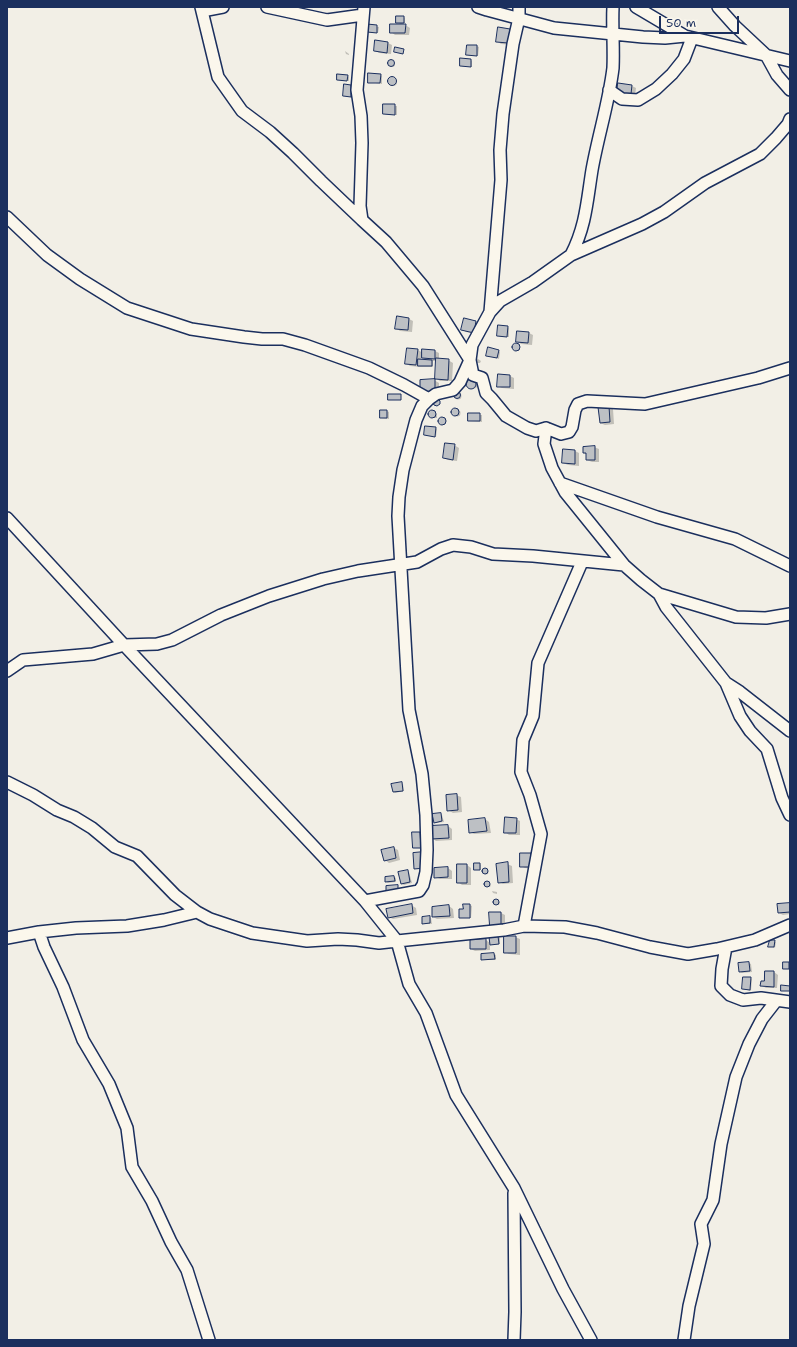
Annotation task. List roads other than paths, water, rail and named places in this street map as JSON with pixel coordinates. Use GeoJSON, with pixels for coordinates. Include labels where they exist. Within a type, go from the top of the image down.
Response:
{"type":"FeatureCollection","features":[{"type":"Feature","properties":{"kind":"street"},"geometry":{"type":"LineString","coordinates":[[223,7],[202,9],[218,77],[238,107],[294,153],[321,181],[386,242],[423,286],[470,360],[473,375],[482,378],[486,393],[506,416],[531,430],[536,431],[546,428],[561,434],[569,432],[572,427],[575,410],[578,404],[587,401],[645,404],[758,378],[790,368]]}},
{"type":"Feature","properties":{"kind":"street"},"geometry":{"type":"LineString","coordinates":[[267,7],[328,20],[363,11],[357,90],[361,116],[362,143],[360,206],[362,220]]}},
{"type":"Feature","properties":{"kind":"street"},"geometry":{"type":"LineString","coordinates":[[478,7],[487,10],[519,12],[554,28],[665,38],[688,37],[790,61]]}},
{"type":"Feature","properties":{"kind":"street"},"geometry":{"type":"LineString","coordinates":[[571,255],[584,222],[592,170],[613,67],[613,7]]}},
{"type":"Feature","properties":{"kind":"street"},"geometry":{"type":"LineString","coordinates":[[636,7],[688,37]]}},
{"type":"Feature","properties":{"kind":"street"},"geometry":{"type":"LineString","coordinates":[[718,7],[735,26],[766,55],[777,75],[790,90]]}},
{"type":"Feature","properties":{"kind":"street"},"geometry":{"type":"LineString","coordinates":[[490,312],[501,186],[500,150],[503,114],[519,12]]}},
{"type":"Feature","properties":{"kind":"street"},"geometry":{"type":"LineString","coordinates":[[609,90],[622,99],[638,100],[656,89],[672,74],[684,59],[688,37]]}},
{"type":"Feature","properties":{"kind":"street"},"geometry":{"type":"LineString","coordinates":[[365,901],[419,892],[423,885],[426,872],[426,815],[422,774],[409,710],[402,565],[398,516],[403,470],[416,420],[422,406],[428,399],[436,394],[453,390],[457,387],[470,360],[472,345],[490,312],[500,301],[533,282],[571,255],[642,224],[664,212],[705,183],[760,154],[776,138],[790,120]]}},
{"type":"Feature","properties":{"kind":"street"},"geometry":{"type":"LineString","coordinates":[[7,217],[47,255],[80,279],[127,308],[191,329],[262,339],[283,339],[369,368],[404,385],[428,399]]}},
{"type":"Feature","properties":{"kind":"street"},"geometry":{"type":"LineString","coordinates":[[546,428],[544,444],[552,468],[565,492],[624,565],[659,594],[736,617],[766,618],[790,614]]}},
{"type":"Feature","properties":{"kind":"street"},"geometry":{"type":"LineString","coordinates":[[560,483],[657,517],[735,539],[790,566]]}},
{"type":"Feature","properties":{"kind":"street"},"geometry":{"type":"LineString","coordinates":[[7,518],[124,645],[365,901],[396,940],[409,984],[426,1013],[456,1095],[514,1188],[562,1289],[591,1340]]}},
{"type":"Feature","properties":{"kind":"street"},"geometry":{"type":"LineString","coordinates":[[7,671],[23,660],[93,654],[124,645],[157,644],[172,640],[221,615],[269,596],[323,579],[358,571],[417,562],[441,549],[453,545],[471,547],[493,554],[533,556],[624,565]]}},
{"type":"Feature","properties":{"kind":"street"},"geometry":{"type":"LineString","coordinates":[[524,926],[541,834],[530,795],[521,772],[523,740],[533,716],[538,663],[582,562]]}},
{"type":"Feature","properties":{"kind":"street"},"geometry":{"type":"LineString","coordinates":[[659,594],[666,607],[726,683],[740,716],[750,731],[766,749],[782,798],[790,815]]}},
{"type":"Feature","properties":{"kind":"street"},"geometry":{"type":"LineString","coordinates":[[726,683],[790,731]]}},
{"type":"Feature","properties":{"kind":"street"},"geometry":{"type":"LineString","coordinates":[[7,782],[33,795],[57,810],[74,817],[92,828],[115,847],[137,856],[160,881],[197,912],[210,919],[252,933],[307,941],[338,939],[379,943],[396,940],[504,930],[524,926],[565,927],[597,933],[650,947],[688,954],[755,940],[790,925]]}},
{"type":"Feature","properties":{"kind":"street"},"geometry":{"type":"LineString","coordinates":[[7,938],[39,932],[76,928],[127,926],[164,920],[197,912]]}},
{"type":"Feature","properties":{"kind":"street"},"geometry":{"type":"LineString","coordinates":[[39,932],[44,947],[63,987],[83,1040],[109,1084],[127,1128],[132,1167],[152,1201],[171,1242],[187,1270],[210,1340]]}},
{"type":"Feature","properties":{"kind":"street"},"geometry":{"type":"LineString","coordinates":[[726,947],[721,986],[730,995],[743,1000],[761,998],[790,1002]]}},
{"type":"Feature","properties":{"kind":"street"},"geometry":{"type":"LineString","coordinates":[[684,1340],[689,1306],[704,1244],[701,1224],[713,1200],[721,1144],[736,1077],[749,1044],[762,1019],[776,1001]]}},
{"type":"Feature","properties":{"kind":"street"},"geometry":{"type":"LineString","coordinates":[[514,1188],[514,1340]]}}]}
